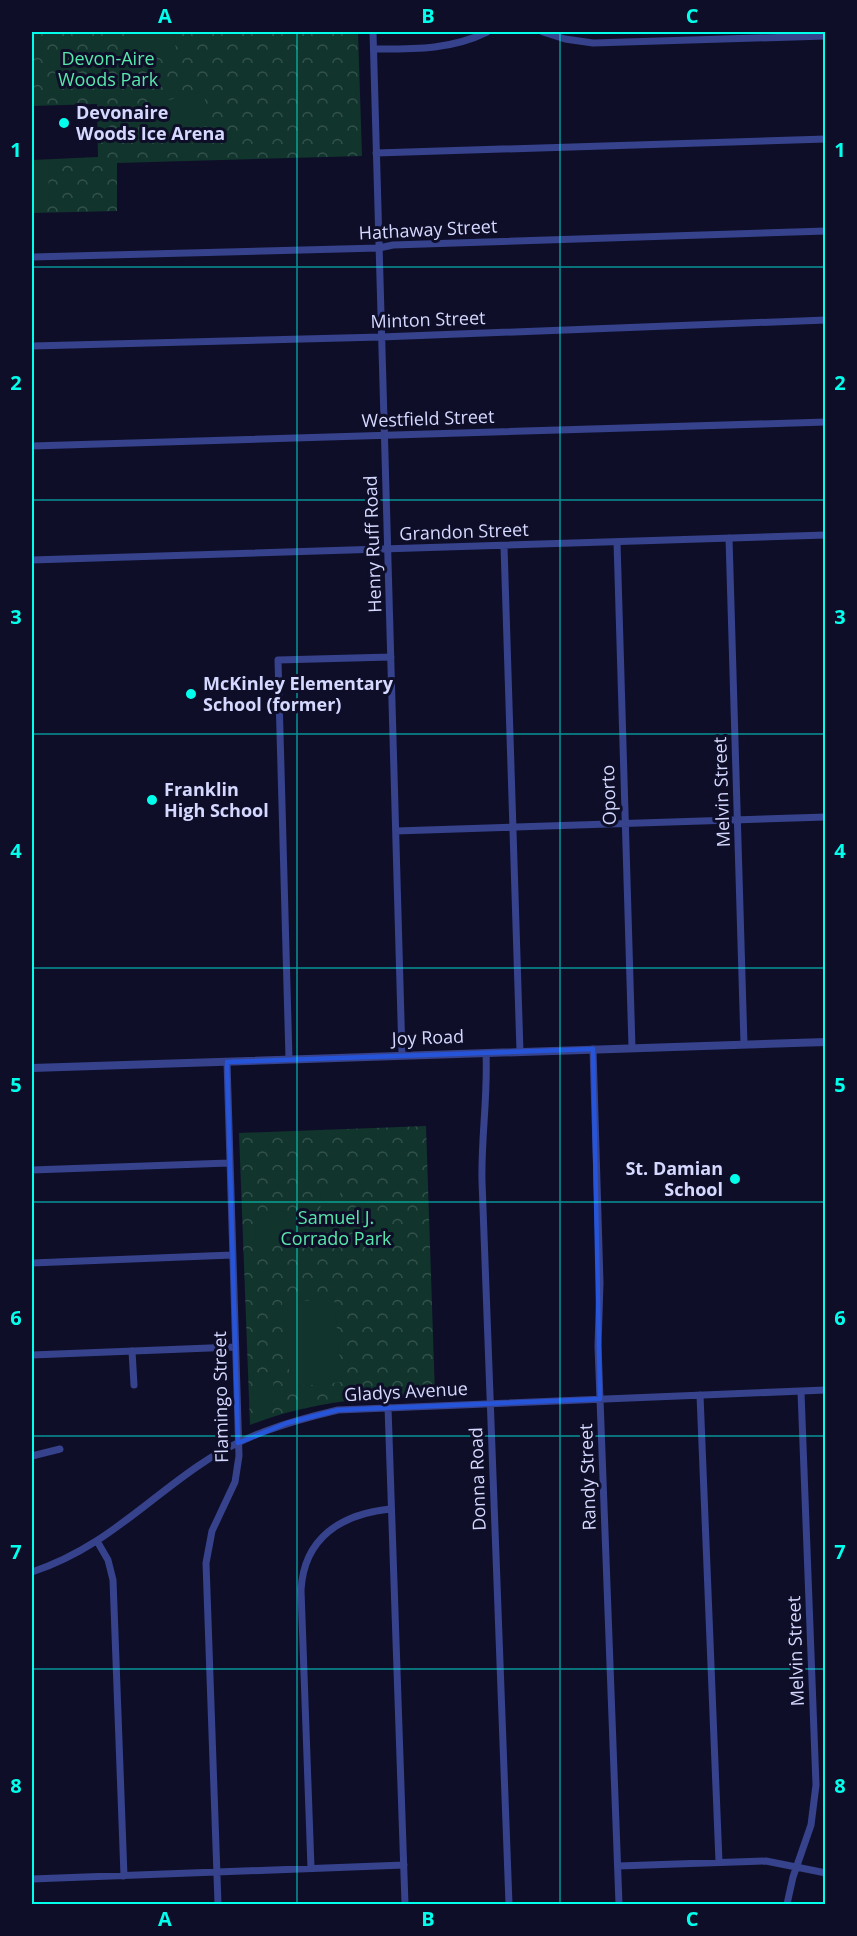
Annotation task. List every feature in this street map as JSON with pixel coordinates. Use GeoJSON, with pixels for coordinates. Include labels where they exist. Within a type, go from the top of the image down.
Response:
{"type":"FeatureCollection","features":[{"type":"Feature","properties":{"kind":"street","name":"Henry Ruff Road"},"geometry":{"type":"LineString","coordinates":[[373,32],[402,1055]]}},
{"type":"Feature","properties":{"kind":"street"},"geometry":{"type":"LineString","coordinates":[[374,50],[442,47],[472,39],[487,32]]}},
{"type":"Feature","properties":{"kind":"street"},"geometry":{"type":"LineString","coordinates":[[543,32],[565,39],[593,43],[825,36]]}},
{"type":"Feature","properties":{"kind":"street"},"geometry":{"type":"LineString","coordinates":[[376,153],[825,139]]}},
{"type":"Feature","properties":{"kind":"street","name":"Hathaway Street"},"geometry":{"type":"LineString","coordinates":[[32,257],[379,248],[393,245],[825,231]]}},
{"type":"Feature","properties":{"kind":"street","name":"Minton Street"},"geometry":{"type":"LineString","coordinates":[[32,346],[381,337],[825,320]]}},
{"type":"Feature","properties":{"kind":"street","name":"Westfield Street"},"geometry":{"type":"LineString","coordinates":[[32,446],[825,422]]}},
{"type":"Feature","properties":{"kind":"street","name":"Grandon Street"},"geometry":{"type":"LineString","coordinates":[[32,560],[825,535]]}},
{"type":"Feature","properties":{"kind":"street","name":"Melvin Street"},"geometry":{"type":"LineString","coordinates":[[729,538],[744,1044]]}},
{"type":"Feature","properties":{"kind":"street","name":"Oporto"},"geometry":{"type":"LineString","coordinates":[[617,542],[632,1048]]}},
{"type":"Feature","properties":{"kind":"street"},"geometry":{"type":"LineString","coordinates":[[504,546],[520,1052]]}},
{"type":"Feature","properties":{"kind":"street"},"geometry":{"type":"LineString","coordinates":[[289,1059],[278,660],[391,657]]}},
{"type":"Feature","properties":{"kind":"street"},"geometry":{"type":"LineString","coordinates":[[396,831],[825,817]]}},
{"type":"Feature","properties":{"kind":"street","name":"Joy Road"},"geometry":{"type":"LineString","coordinates":[[32,1068],[825,1042]]}},
{"type":"Feature","properties":{"kind":"street","name":"Randy Street"},"geometry":{"type":"LineString","coordinates":[[593,1049],[600,1283],[598,1346],[619,1905]]}},
{"type":"Feature","properties":{"kind":"street","name":"Donna Road"},"geometry":{"type":"LineString","coordinates":[[486,1053],[487,1087],[482,1162],[509,1905]]}},
{"type":"Feature","properties":{"kind":"street","name":"Flamingo Street"},"geometry":{"type":"LineString","coordinates":[[218,1905],[206,1563],[212,1531],[235,1482],[238,1465],[227,1062]]}},
{"type":"Feature","properties":{"kind":"street"},"geometry":{"type":"LineString","coordinates":[[32,1170],[229,1163]]}},
{"type":"Feature","properties":{"kind":"street"},"geometry":{"type":"LineString","coordinates":[[32,1263],[232,1256]]}},
{"type":"Feature","properties":{"kind":"street"},"geometry":{"type":"LineString","coordinates":[[32,1354],[235,1347]]}},
{"type":"Feature","properties":{"kind":"street"},"geometry":{"type":"LineString","coordinates":[[132,1351],[134,1385]]}},
{"type":"Feature","properties":{"kind":"street","name":"Gladys Avenue"},"geometry":{"type":"LineString","coordinates":[[32,1572],[58,1562],[97,1541],[199,1465],[254,1434],[338,1410],[825,1390]]}},
{"type":"Feature","properties":{"kind":"street","name":"Melvin Street"},"geometry":{"type":"LineString","coordinates":[[787,1905],[791,1883],[811,1825],[816,1785],[801,1392]]}},
{"type":"Feature","properties":{"kind":"street"},"geometry":{"type":"LineString","coordinates":[[700,1395],[719,1862]]}},
{"type":"Feature","properties":{"kind":"street"},"geometry":{"type":"LineString","coordinates":[[388,1407],[405,1905]]}},
{"type":"Feature","properties":{"kind":"street"},"geometry":{"type":"LineString","coordinates":[[32,1456],[60,1449]]}},
{"type":"Feature","properties":{"kind":"street"},"geometry":{"type":"LineString","coordinates":[[311,1868],[303,1573],[314,1548],[335,1526],[359,1514],[390,1509]]}},
{"type":"Feature","properties":{"kind":"street"},"geometry":{"type":"LineString","coordinates":[[97,1541],[108,1560],[112,1580],[124,1876]]}},
{"type":"Feature","properties":{"kind":"street"},"geometry":{"type":"LineString","coordinates":[[618,1866],[766,1861],[825,1873]]}},
{"type":"Feature","properties":{"kind":"street"},"geometry":{"type":"LineString","coordinates":[[32,1872],[32,1879],[404,1865]]}},
{"type":"Feature","properties":{"kind":"highlighted area"},"geometry":{"type":"Polygon","coordinates":[[[593,1049],[600,1399],[338,1410],[287,1423],[238,1443],[227,1062],[593,1049]]]}},
{"type":"Feature","properties":{"kind":"green space","name":"Devon-Aire Woods Park"},"geometry":{"type":"Polygon","coordinates":[[[32,32],[358,32],[362,156],[117,163],[117,211],[32,213],[32,160],[98,157],[97,104],[32,106],[32,32]]]}},
{"type":"Feature","properties":{"kind":"green space"},"geometry":{"type":"Polygon","coordinates":[[[125,32],[174,32],[176,53],[125,54],[125,32]]]}},
{"type":"Feature","properties":{"kind":"green space"},"geometry":{"type":"Polygon","coordinates":[[[203,91],[206,115],[202,133],[189,145],[167,154],[154,104],[203,91]]]}},
{"type":"Feature","properties":{"kind":"green space"},"geometry":{"type":"Polygon","coordinates":[[[48,160],[49,201],[32,202],[32,161],[48,160]]]}},
{"type":"Feature","properties":{"kind":"green space","name":"Samuel J. Corrado Park"},"geometry":{"type":"Polygon","coordinates":[[[426,1126],[435,1395],[387,1397],[319,1405],[250,1425],[239,1133],[426,1126]]]}},
{"type":"Feature","properties":{"kind":"green space"},"geometry":{"type":"Polygon","coordinates":[[[340,1186],[340,1219],[321,1220],[320,1187],[340,1186]]]}},
{"type":"Feature","properties":{"kind":"green space"},"geometry":{"type":"Polygon","coordinates":[[[306,1211],[307,1239],[256,1241],[255,1213],[306,1211]]]}},
{"type":"Feature","properties":{"kind":"green space"},"geometry":{"type":"Polygon","coordinates":[[[334,1298],[342,1382],[291,1387],[282,1303],[334,1298]]]}},
{"type":"Feature","properties":{"kind":"green space"},"geometry":{"type":"Polygon","coordinates":[[[273,1372],[274,1404],[254,1405],[253,1373],[273,1372]]]}},
{"type":"Feature","properties":{"kind":"place","name":"Devonaire Woods Ice Arena"},"geometry":{"type":"Point","coordinates":[64,123]}},
{"type":"Feature","properties":{"kind":"place","name":"McKinley Elementary School (former)"},"geometry":{"type":"Point","coordinates":[191,694]}},
{"type":"Feature","properties":{"kind":"place","name":"Franklin High School"},"geometry":{"type":"Point","coordinates":[152,800]}},
{"type":"Feature","properties":{"kind":"place","name":"St. Damian School"},"geometry":{"type":"Point","coordinates":[735,1179]}}]}
